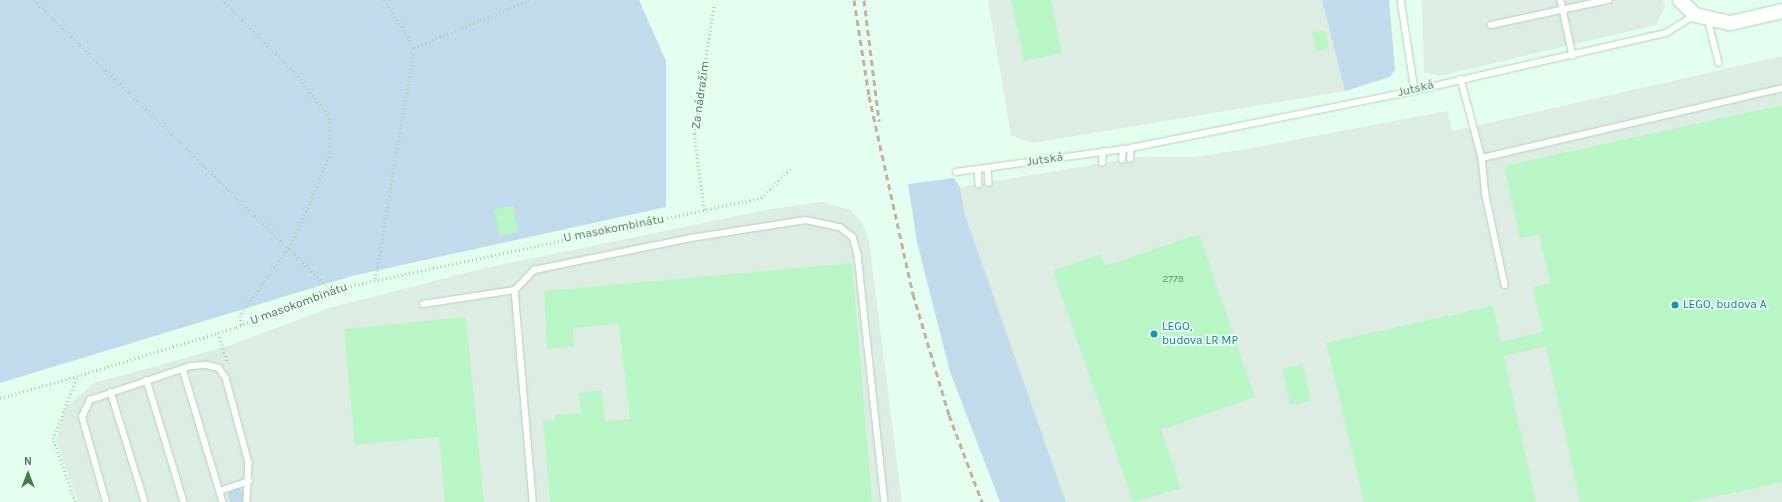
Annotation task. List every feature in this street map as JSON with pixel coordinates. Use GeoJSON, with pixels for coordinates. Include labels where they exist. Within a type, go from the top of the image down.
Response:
{"type":"FeatureCollection","features":[{"type":"Feature","properties":{"kind":"street"},"geometry":{"type":"LineString","coordinates":[[1680,0],[1701,16],[1731,23],[1782,11]]}},
{"type":"Feature","properties":{"kind":"lane"},"geometry":{"type":"LineString","coordinates":[[1401,0],[1415,90]]}},
{"type":"Feature","properties":{"kind":"lane"},"geometry":{"type":"LineString","coordinates":[[1561,0],[1573,56]]}},
{"type":"Feature","properties":{"kind":"lane"},"geometry":{"type":"LineString","coordinates":[[1491,25],[1563,11],[1608,0]]}},
{"type":"Feature","properties":{"kind":"lane"},"geometry":{"type":"LineString","coordinates":[[1701,16],[1719,63]]}},
{"type":"Feature","properties":{"kind":"lane","name":"Jutská"},"geometry":{"type":"LineString","coordinates":[[956,172],[1131,148],[1415,90],[1573,56],[1666,33],[1701,16]]}},
{"type":"Feature","properties":{"kind":"lane"},"geometry":{"type":"LineString","coordinates":[[1461,80],[1482,158],[1486,196],[1505,284]]}},
{"type":"Feature","properties":{"kind":"lane"},"geometry":{"type":"LineString","coordinates":[[1482,158],[1782,88]]}},
{"type":"Feature","properties":{"kind":"lane"},"geometry":{"type":"LineString","coordinates":[[1130,159],[1131,148]]}},
{"type":"Feature","properties":{"kind":"lane"},"geometry":{"type":"LineString","coordinates":[[1122,160],[1123,149]]}},
{"type":"Feature","properties":{"kind":"lane"},"geometry":{"type":"LineString","coordinates":[[1102,163],[1103,152]]}},
{"type":"Feature","properties":{"kind":"lane"},"geometry":{"type":"LineString","coordinates":[[988,168],[989,183]]}},
{"type":"Feature","properties":{"kind":"lane"},"geometry":{"type":"LineString","coordinates":[[978,170],[979,184]]}},
{"type":"Feature","properties":{"kind":"lane"},"geometry":{"type":"LineString","coordinates":[[423,304],[515,290],[534,270],[691,238],[806,220],[840,227],[853,237],[858,255],[885,502]]}},
{"type":"Feature","properties":{"kind":"lane"},"geometry":{"type":"LineString","coordinates":[[515,290],[533,502]]}},
{"type":"Feature","properties":{"kind":"lane"},"geometry":{"type":"LineString","coordinates":[[106,502],[82,417],[90,400],[183,369],[207,365],[219,368],[226,378],[249,463],[247,502]]}},
{"type":"Feature","properties":{"kind":"lane"},"geometry":{"type":"LineString","coordinates":[[183,369],[223,502]]}},
{"type":"Feature","properties":{"kind":"lane"},"geometry":{"type":"LineString","coordinates":[[147,380],[184,502]]}},
{"type":"Feature","properties":{"kind":"lane"},"geometry":{"type":"LineString","coordinates":[[111,392],[145,502]]}},
{"type":"Feature","properties":{"kind":"lane"},"geometry":{"type":"LineString","coordinates":[[220,491],[249,480]]}},
{"type":"Feature","properties":{"kind":"path"},"geometry":{"type":"LineString","coordinates":[[34,0],[331,290]]}},
{"type":"Feature","properties":{"kind":"path"},"geometry":{"type":"LineString","coordinates":[[222,0],[298,76],[331,119],[331,153],[289,248],[253,295],[240,316],[242,325]]}},
{"type":"Feature","properties":{"kind":"path"},"geometry":{"type":"LineString","coordinates":[[375,279],[414,48],[384,0]]}},
{"type":"Feature","properties":{"kind":"path"},"geometry":{"type":"LineString","coordinates":[[414,48],[529,0]]}},
{"type":"Feature","properties":{"kind":"path","name":"Za nádražím"},"geometry":{"type":"LineString","coordinates":[[704,210],[694,134],[714,5]]}},
{"type":"Feature","properties":{"kind":"path","name":"U masokombinátu"},"geometry":{"type":"LineString","coordinates":[[0,398],[242,325],[331,290],[375,279],[761,198],[791,168]]}},
{"type":"Feature","properties":{"kind":"path"},"geometry":{"type":"LineString","coordinates":[[75,502],[53,439],[77,376]]}},
{"type":"Feature","properties":{"kind":"shaded area"},"geometry":{"type":"Polygon","coordinates":[[[0,0],[639,0],[666,61],[666,207],[352,276],[0,383],[0,0]]]}},
{"type":"Feature","properties":{"kind":"shaded area"},"geometry":{"type":"Polygon","coordinates":[[[988,0],[1322,0],[1345,91],[1032,143],[1011,135],[988,0]]]}},
{"type":"Feature","properties":{"kind":"shaded area"},"geometry":{"type":"Polygon","coordinates":[[[1322,0],[1389,0],[1395,69],[1390,77],[1345,91],[1322,0]]]}},
{"type":"Feature","properties":{"kind":"shaded area"},"geometry":{"type":"Polygon","coordinates":[[[1422,0],[1663,0],[1665,6],[1656,25],[1439,76],[1424,72],[1422,0]]]}},
{"type":"Feature","properties":{"kind":"shaded area"},"geometry":{"type":"Polygon","coordinates":[[[1782,56],[1782,502],[1066,502],[965,215],[960,187],[1140,157],[1196,157],[1447,111],[1453,131],[1782,56]]]}},
{"type":"Feature","properties":{"kind":"shaded area"},"geometry":{"type":"Polygon","coordinates":[[[954,178],[960,187],[965,215],[1066,502],[1000,502],[950,372],[917,242],[908,184],[954,178]]]}},
{"type":"Feature","properties":{"kind":"shaded area"},"geometry":{"type":"Polygon","coordinates":[[[823,202],[850,210],[863,224],[869,241],[902,502],[78,502],[56,441],[64,409],[94,383],[228,346],[329,308],[485,268],[771,209],[823,202]]]}},
{"type":"Feature","properties":{"kind":"shaded area"},"geometry":{"type":"Polygon","coordinates":[[[236,488],[243,493],[244,496],[239,503],[236,504],[229,499],[228,496],[233,489],[236,488]]]}},
{"type":"Feature","properties":{"kind":"building"},"geometry":{"type":"Polygon","coordinates":[[[1011,0],[1051,0],[1062,53],[1024,61],[1011,0]]]}},
{"type":"Feature","properties":{"kind":"building"},"geometry":{"type":"Polygon","coordinates":[[[1325,31],[1329,48],[1316,51],[1312,32],[1325,31]]]}},
{"type":"Feature","properties":{"kind":"building"},"geometry":{"type":"Polygon","coordinates":[[[1782,105],[1782,482],[1691,502],[1580,502],[1546,346],[1504,356],[1536,502],[1364,502],[1326,343],[1493,306],[1501,342],[1543,332],[1533,287],[1550,283],[1539,234],[1520,238],[1504,166],[1782,105]]]}},
{"type":"Feature","properties":{"kind":"building"},"geometry":{"type":"Polygon","coordinates":[[[513,206],[518,232],[500,236],[494,209],[513,206]]]}},
{"type":"Feature","properties":{"kind":"building","name":"LEGO, budova LR MP"},"geometry":{"type":"Polygon","coordinates":[[[1199,234],[1255,397],[1161,430],[1181,488],[1133,502],[1053,271],[1101,254],[1105,266],[1199,234]]]}},
{"type":"Feature","properties":{"kind":"building"},"geometry":{"type":"Polygon","coordinates":[[[852,263],[872,502],[550,502],[543,421],[555,420],[555,415],[581,413],[579,393],[602,390],[605,421],[630,419],[619,324],[573,328],[574,346],[547,349],[544,291],[852,263]]]}},
{"type":"Feature","properties":{"kind":"building"},"geometry":{"type":"Polygon","coordinates":[[[466,317],[484,502],[445,502],[439,437],[355,445],[344,329],[466,317]]]}},
{"type":"Feature","properties":{"kind":"building"},"geometry":{"type":"Polygon","coordinates":[[[1303,364],[1311,401],[1290,405],[1282,369],[1303,364]]]}},
{"type":"Feature","properties":{"kind":"railway"},"geometry":{"type":"LineString","coordinates":[[854,0],[869,96],[913,294],[949,415],[982,502]]}},
{"type":"Feature","properties":{"kind":"railway"},"geometry":{"type":"LineString","coordinates":[[864,0],[879,121]]}},
{"type":"Feature","properties":{"kind":"place","name":"LEGO, budova A"},"geometry":{"type":"Point","coordinates":[1675,305]}},
{"type":"Feature","properties":{"kind":"place","name":"LEGO, budova LR MP"},"geometry":{"type":"Point","coordinates":[1154,334]}}]}
